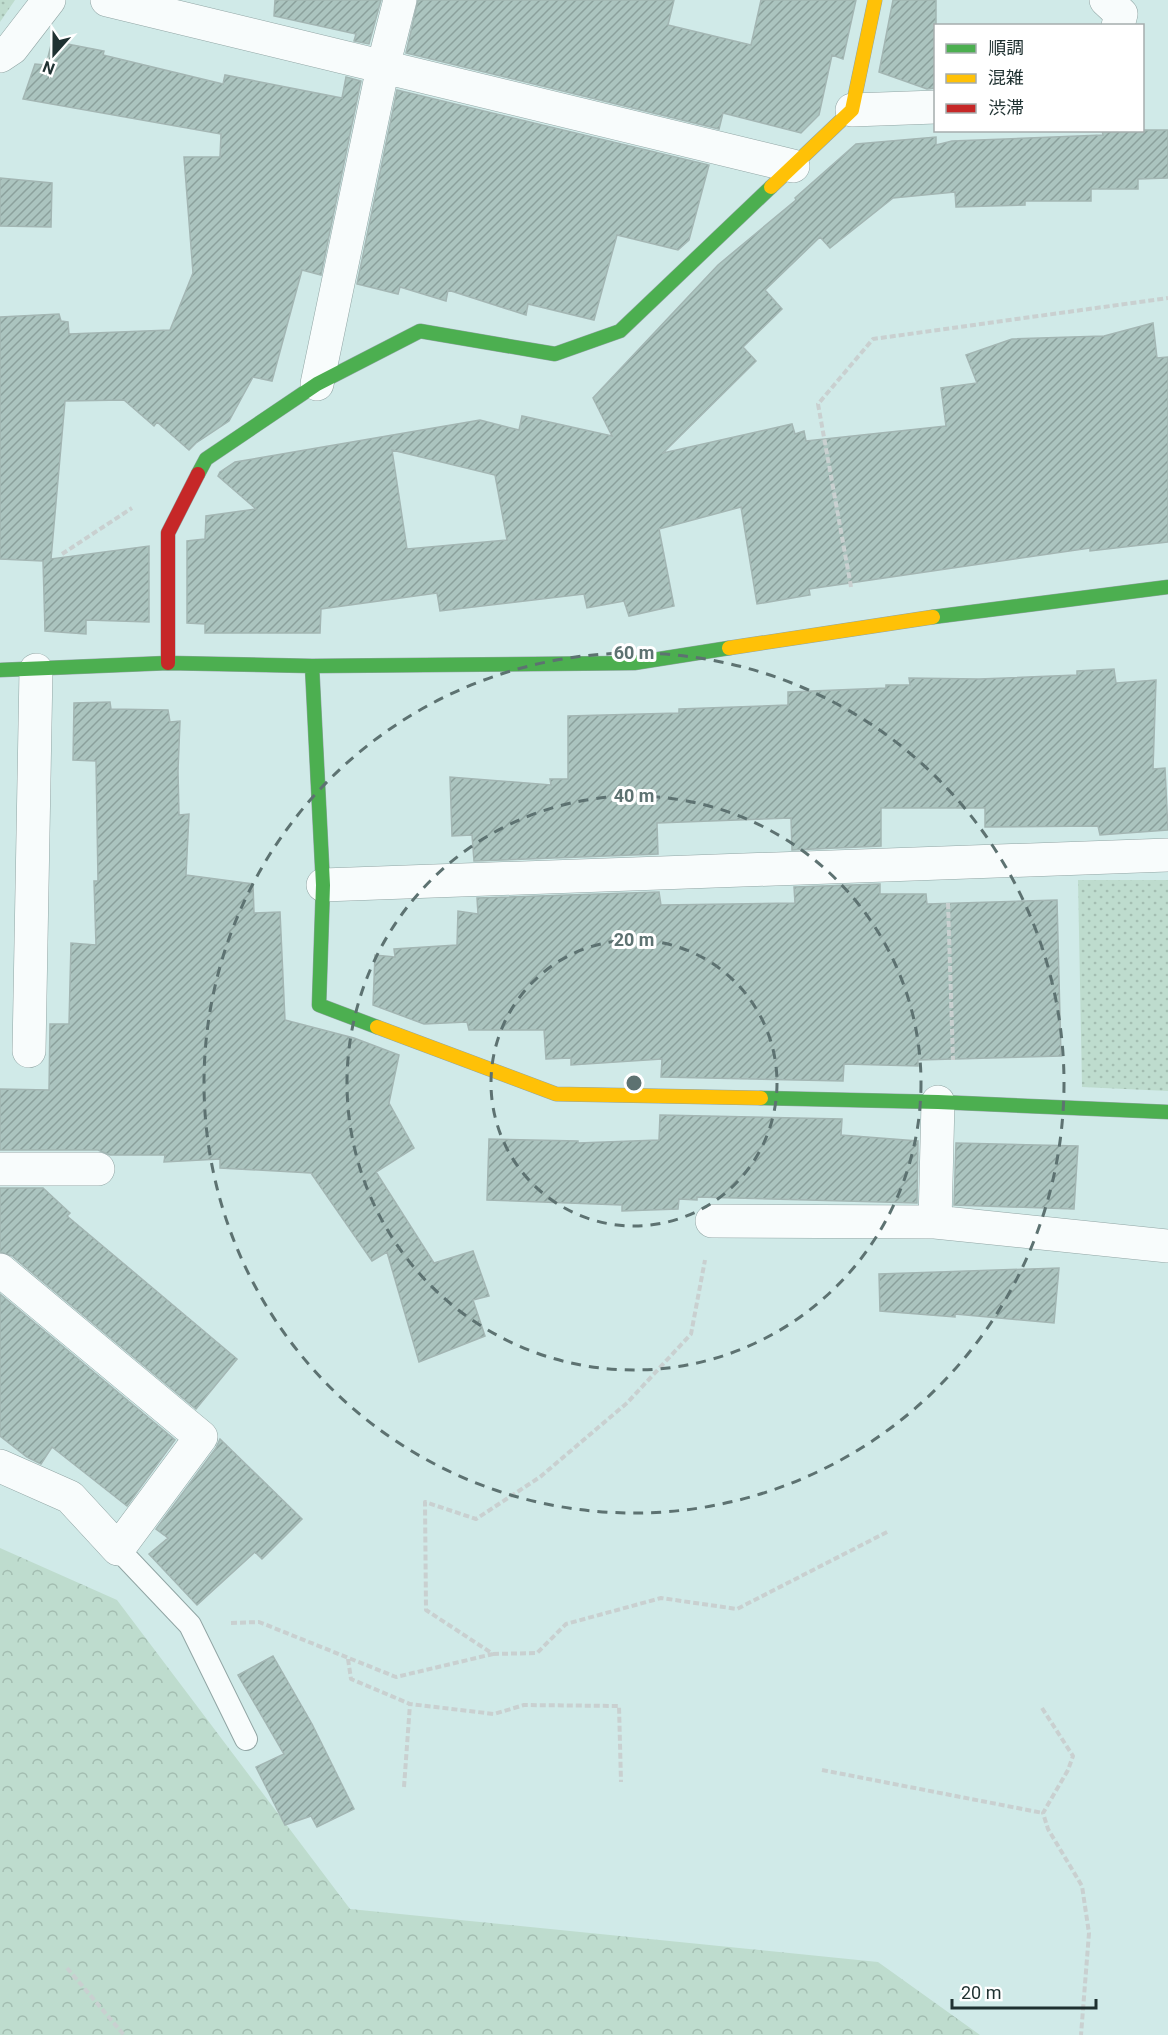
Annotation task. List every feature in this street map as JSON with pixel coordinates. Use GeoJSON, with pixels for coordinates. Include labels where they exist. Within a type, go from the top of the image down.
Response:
{"type":"FeatureCollection","features":[{"type":"Feature","properties":{"kind":"street"},"geometry":{"type":"LineString","coordinates":[[0,56],[12,48],[49,0]]}},
{"type":"Feature","properties":{"kind":"street"},"geometry":{"type":"LineString","coordinates":[[107,0],[793,166]]}},
{"type":"Feature","properties":{"kind":"street"},"geometry":{"type":"LineString","coordinates":[[317,384],[383,67],[400,0]]}},
{"type":"Feature","properties":{"kind":"street"},"geometry":{"type":"LineString","coordinates":[[168,663],[168,533],[206,459],[317,384],[420,331],[555,354],[620,331],[852,110],[875,0]]}},
{"type":"Feature","properties":{"kind":"street"},"geometry":{"type":"LineString","coordinates":[[1106,0],[1121,14],[1118,24]]}},
{"type":"Feature","properties":{"kind":"street"},"geometry":{"type":"LineString","coordinates":[[852,110],[934,107]]}},
{"type":"Feature","properties":{"kind":"street"},"geometry":{"type":"LineString","coordinates":[[0,670],[168,663],[312,666],[633,663],[858,627],[1168,587]]}},
{"type":"Feature","properties":{"kind":"street"},"geometry":{"type":"LineString","coordinates":[[312,666],[323,885],[320,1005],[556,1094],[946,1102],[1168,1112]]}},
{"type":"Feature","properties":{"kind":"street"},"geometry":{"type":"LineString","coordinates":[[29,1051],[36,669]]}},
{"type":"Feature","properties":{"kind":"street"},"geometry":{"type":"LineString","coordinates":[[323,885],[1168,855]]}},
{"type":"Feature","properties":{"kind":"street"},"geometry":{"type":"LineString","coordinates":[[935,1222],[946,1102]]}},
{"type":"Feature","properties":{"kind":"street"},"geometry":{"type":"LineString","coordinates":[[0,1169],[98,1169]]}},
{"type":"Feature","properties":{"kind":"street"},"geometry":{"type":"LineString","coordinates":[[712,1221],[935,1222],[1168,1245]]}},
{"type":"Feature","properties":{"kind":"street"},"geometry":{"type":"LineString","coordinates":[[0,1270],[201,1437],[118,1549],[70,1497],[0,1466]]}},
{"type":"Feature","properties":{"kind":"lane"},"geometry":{"type":"LineString","coordinates":[[118,1549],[190,1625],[246,1739]]}},
{"type":"Feature","properties":{"kind":"path"},"geometry":{"type":"LineString","coordinates":[[858,627],[818,404],[873,339],[1168,298]]}},
{"type":"Feature","properties":{"kind":"path"},"geometry":{"type":"LineString","coordinates":[[946,1102],[947,862]]}},
{"type":"Feature","properties":{"kind":"path"},"geometry":{"type":"LineString","coordinates":[[493,1654],[426,1610],[425,1502],[476,1519],[540,1478],[627,1403],[691,1334],[712,1221]]}},
{"type":"Feature","properties":{"kind":"path"},"geometry":{"type":"LineString","coordinates":[[190,1625],[259,1622],[396,1677],[493,1654],[537,1653],[566,1624],[662,1598],[737,1609],[889,1531]]}},
{"type":"Feature","properties":{"kind":"path"},"geometry":{"type":"LineString","coordinates":[[348,1658],[351,1679],[410,1704],[494,1714],[524,1705],[619,1706],[621,1782]]}},
{"type":"Feature","properties":{"kind":"path"},"geometry":{"type":"LineString","coordinates":[[404,1787],[410,1704]]}},
{"type":"Feature","properties":{"kind":"path"},"geometry":{"type":"LineString","coordinates":[[1042,1708],[1073,1756],[1068,1770],[1043,1813],[1048,1829],[1082,1886],[1089,1933],[1081,2035]]}},
{"type":"Feature","properties":{"kind":"path"},"geometry":{"type":"LineString","coordinates":[[822,1770],[1043,1813]]}},
{"type":"Feature","properties":{"kind":"path"},"geometry":{"type":"LineString","coordinates":[[67,1968],[124,2035]]}},
{"type":"Feature","properties":{"kind":"green space"},"geometry":{"type":"Polygon","coordinates":[[[0,0],[15,0],[0,22],[0,0]]]}},
{"type":"Feature","properties":{"kind":"green space"},"geometry":{"type":"Polygon","coordinates":[[[1078,880],[1168,880],[1168,1091],[1082,1087],[1078,880]]]}},
{"type":"Feature","properties":{"kind":"green space"},"geometry":{"type":"Polygon","coordinates":[[[0,1548],[117,1600],[350,1909],[878,1962],[980,2035],[0,2035],[0,1548]]]}},
{"type":"Feature","properties":{"kind":"building"},"geometry":{"type":"Polygon","coordinates":[[[275,0],[381,0],[369,44],[354,41],[356,34],[274,16],[275,0]]]}},
{"type":"Feature","properties":{"kind":"building"},"geometry":{"type":"Polygon","coordinates":[[[418,0],[674,0],[668,25],[751,45],[761,0],[856,0],[843,59],[832,55],[819,115],[801,133],[723,113],[719,129],[406,53],[418,0]]]}},
{"type":"Feature","properties":{"kind":"building"},"geometry":{"type":"Polygon","coordinates":[[[893,0],[936,0],[934,88],[927,89],[879,72],[893,0]]]}},
{"type":"Feature","properties":{"kind":"building"},"geometry":{"type":"Polygon","coordinates":[[[52,41],[104,51],[103,55],[223,84],[225,75],[342,98],[346,77],[361,81],[321,275],[302,270],[272,381],[253,377],[229,421],[189,450],[157,422],[154,426],[124,400],[65,401],[51,559],[149,546],[149,622],[86,620],[86,634],[45,631],[43,561],[0,559],[0,317],[59,314],[61,321],[68,322],[69,334],[170,330],[193,273],[184,157],[220,157],[221,134],[23,99],[35,64],[46,65],[52,41]]]}},
{"type":"Feature","properties":{"kind":"building"},"geometry":{"type":"Polygon","coordinates":[[[397,90],[709,165],[689,240],[678,250],[617,235],[594,320],[528,304],[526,315],[448,290],[446,301],[400,287],[398,294],[357,284],[397,90]]]}},
{"type":"Feature","properties":{"kind":"building"},"geometry":{"type":"Polygon","coordinates":[[[1168,130],[1168,178],[1138,179],[1138,189],[1091,189],[1091,201],[1025,201],[1025,205],[956,207],[955,192],[893,198],[830,248],[820,237],[765,290],[782,309],[743,347],[756,361],[663,453],[792,424],[795,434],[804,431],[806,441],[946,426],[941,388],[977,383],[966,355],[1012,339],[1104,336],[1153,323],[1157,358],[1168,357],[1168,542],[1090,551],[1090,548],[809,589],[810,595],[757,604],[741,507],[659,529],[674,606],[629,616],[624,601],[587,608],[584,594],[440,611],[437,593],[321,609],[320,633],[205,633],[205,624],[187,623],[187,541],[205,539],[206,516],[256,509],[218,476],[220,472],[235,462],[480,420],[519,430],[522,416],[612,436],[593,398],[718,265],[796,200],[795,198],[856,144],[936,137],[936,145],[952,141],[1168,130]],[[392,450],[407,549],[507,540],[495,475],[392,450]]]}},
{"type":"Feature","properties":{"kind":"building"},"geometry":{"type":"Polygon","coordinates":[[[0,178],[52,183],[51,227],[0,226],[0,178]]]}},
{"type":"Feature","properties":{"kind":"building"},"geometry":{"type":"Polygon","coordinates":[[[1114,669],[1116,683],[1156,680],[1153,769],[1165,768],[1168,830],[1100,835],[1098,826],[985,827],[985,808],[881,808],[881,846],[792,850],[791,818],[657,823],[658,854],[474,861],[472,835],[452,836],[450,777],[551,785],[550,779],[568,779],[568,716],[679,713],[679,709],[788,705],[788,692],[886,688],[886,685],[910,685],[909,678],[979,679],[1077,675],[1077,671],[1114,669]]]}},
{"type":"Feature","properties":{"kind":"building"},"geometry":{"type":"Polygon","coordinates":[[[110,702],[111,709],[168,710],[170,722],[180,721],[179,815],[189,814],[186,875],[253,884],[254,913],[280,912],[285,1020],[354,1038],[399,1055],[389,1103],[414,1148],[376,1172],[434,1263],[473,1251],[489,1296],[473,1300],[485,1336],[419,1362],[387,1252],[372,1261],[311,1173],[220,1168],[220,1159],[164,1162],[165,1155],[110,1155],[98,1150],[0,1150],[0,1089],[49,1090],[50,1024],[69,1024],[71,943],[96,945],[94,881],[98,881],[96,761],[73,760],[74,703],[110,702]]]}},
{"type":"Feature","properties":{"kind":"building"},"geometry":{"type":"Polygon","coordinates":[[[880,884],[880,894],[926,894],[927,904],[1057,900],[1061,1056],[918,1060],[918,1066],[844,1064],[843,1081],[661,1077],[662,1059],[571,1065],[571,1058],[546,1059],[544,1030],[469,1030],[467,1022],[424,1024],[373,1005],[375,955],[395,957],[394,949],[457,945],[458,911],[478,914],[477,898],[659,892],[661,905],[795,903],[794,887],[880,884]]]}},
{"type":"Feature","properties":{"kind":"building"},"geometry":{"type":"Polygon","coordinates":[[[660,1115],[842,1119],[841,1135],[918,1141],[917,1203],[697,1197],[697,1200],[679,1199],[678,1209],[622,1211],[622,1205],[487,1200],[489,1139],[578,1141],[578,1143],[659,1140],[660,1115]]]}},
{"type":"Feature","properties":{"kind":"building"},"geometry":{"type":"Polygon","coordinates":[[[956,1143],[1078,1146],[1074,1209],[954,1205],[956,1143]]]}},
{"type":"Feature","properties":{"kind":"building"},"geometry":{"type":"Polygon","coordinates":[[[0,1188],[43,1188],[70,1213],[67,1216],[237,1359],[196,1409],[12,1256],[0,1252],[0,1188]]]}},
{"type":"Feature","properties":{"kind":"building"},"geometry":{"type":"Polygon","coordinates":[[[1059,1268],[1054,1323],[955,1314],[955,1317],[880,1311],[879,1274],[1059,1268]]]}},
{"type":"Feature","properties":{"kind":"building"},"geometry":{"type":"Polygon","coordinates":[[[0,1294],[175,1440],[127,1506],[52,1447],[41,1464],[27,1457],[0,1436],[0,1294]]]}},
{"type":"Feature","properties":{"kind":"building"},"geometry":{"type":"Polygon","coordinates":[[[220,1439],[302,1519],[262,1559],[255,1552],[197,1605],[149,1554],[168,1538],[156,1529],[216,1448],[220,1439]]]}},
{"type":"Feature","properties":{"kind":"building"},"geometry":{"type":"Polygon","coordinates":[[[273,1656],[312,1724],[354,1809],[317,1827],[311,1816],[285,1825],[256,1767],[284,1754],[238,1675],[273,1656]]]}},
{"type":"Feature","properties":{"kind":"traffic: fast"},"geometry":{"type":"LineString","coordinates":[[198,474],[206,459],[317,384],[420,331],[555,354],[620,331],[771,187]]}},
{"type":"Feature","properties":{"kind":"traffic: fast"},"geometry":{"type":"LineString","coordinates":[[933,617],[1168,587]]}},
{"type":"Feature","properties":{"kind":"traffic: fast"},"geometry":{"type":"LineString","coordinates":[[0,670],[168,663],[312,666],[634,663],[729,648]]}},
{"type":"Feature","properties":{"kind":"traffic: fast"},"geometry":{"type":"LineString","coordinates":[[312,666],[323,885],[319,1005],[377,1027]]}},
{"type":"Feature","properties":{"kind":"traffic: fast"},"geometry":{"type":"LineString","coordinates":[[761,1098],[938,1102],[1168,1112]]}},
{"type":"Feature","properties":{"kind":"traffic: slow"},"geometry":{"type":"LineString","coordinates":[[771,187],[852,110],[875,0]]}},
{"type":"Feature","properties":{"kind":"traffic: slow"},"geometry":{"type":"LineString","coordinates":[[729,648],[933,617]]}},
{"type":"Feature","properties":{"kind":"traffic: slow"},"geometry":{"type":"LineString","coordinates":[[377,1027],[556,1094],[761,1098]]}},
{"type":"Feature","properties":{"kind":"traffic: jam"},"geometry":{"type":"LineString","coordinates":[[168,663],[168,533],[198,474]]}}]}
